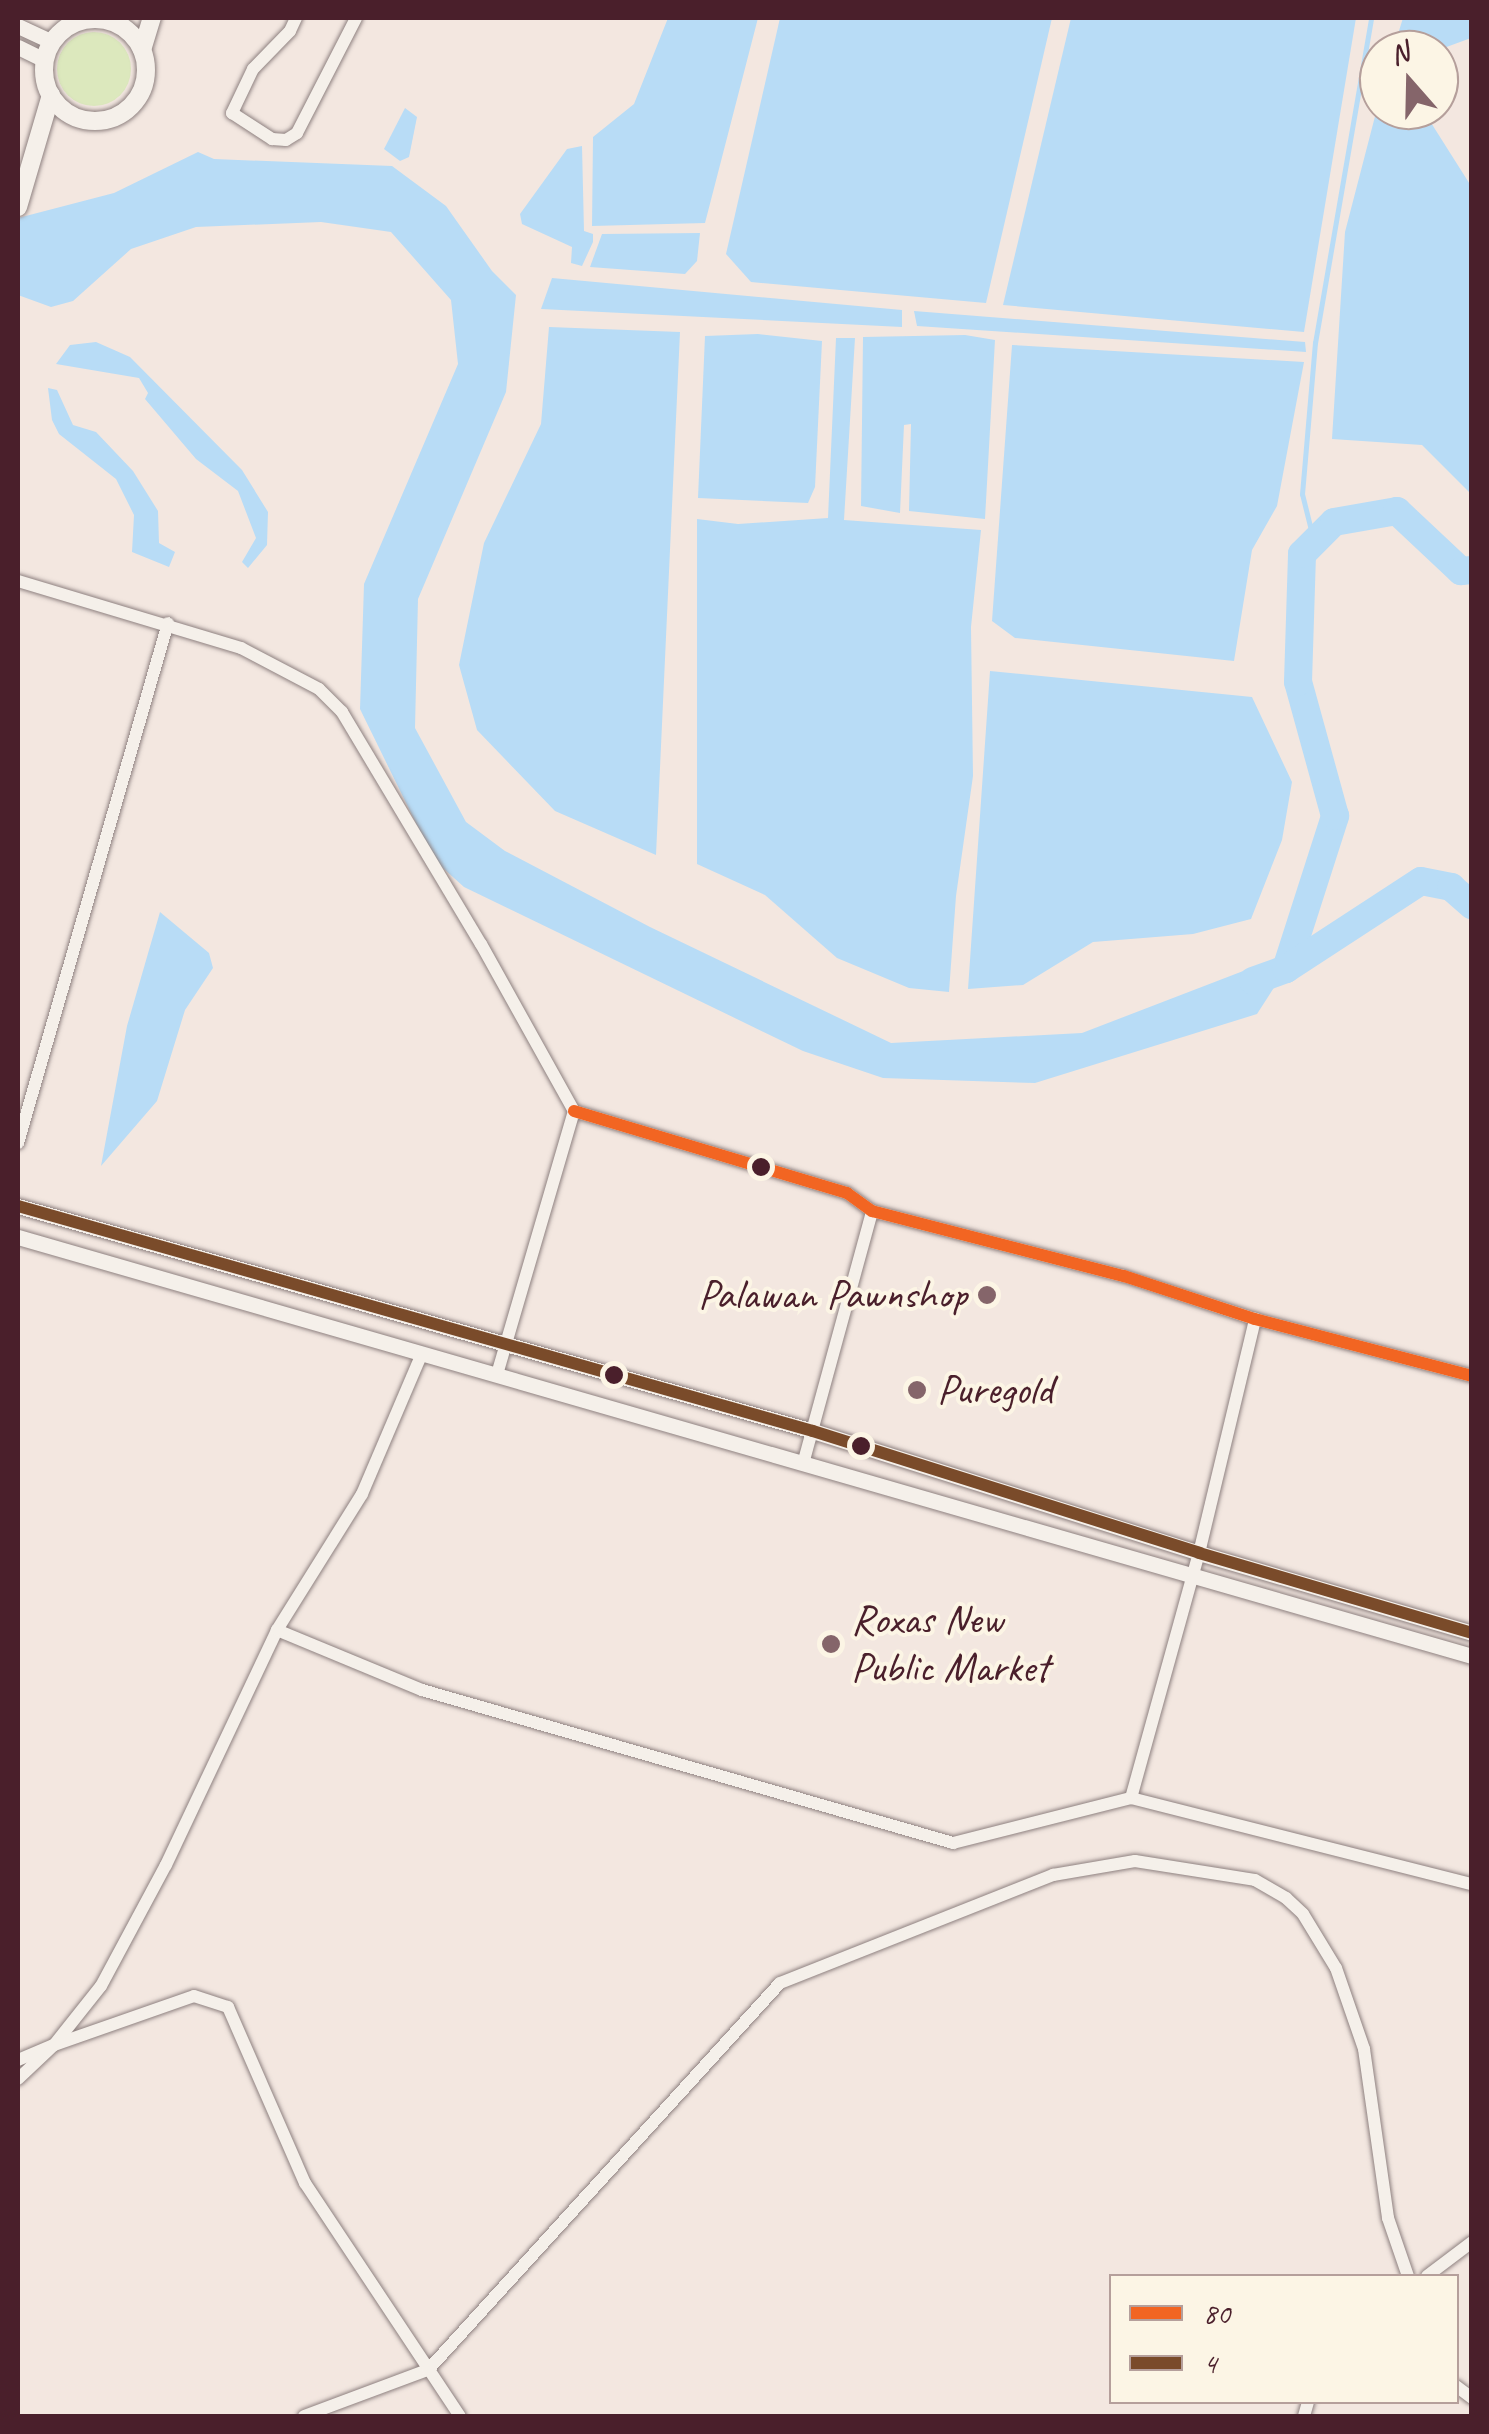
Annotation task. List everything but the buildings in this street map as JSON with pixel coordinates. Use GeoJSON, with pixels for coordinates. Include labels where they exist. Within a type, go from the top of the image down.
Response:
{"type":"FeatureCollection","features":[{"type":"Feature","properties":{"kind":"main road"},"geometry":{"type":"LineString","coordinates":[[142,50],[152,18]]}},
{"type":"Feature","properties":{"kind":"main road"},"geometry":{"type":"LineString","coordinates":[[18,204],[51,95],[49,51],[84,19],[118,24],[142,50],[146,67],[141,92],[117,115],[84,119],[68,113],[51,95]]}},
{"type":"Feature","properties":{"kind":"street"},"geometry":{"type":"LineString","coordinates":[[296,18],[290,31],[253,70],[232,112],[272,139],[297,133],[356,18]]}},
{"type":"Feature","properties":{"kind":"street"},"geometry":{"type":"LineString","coordinates":[[18,26],[49,51]]}},
{"type":"Feature","properties":{"kind":"street"},"geometry":{"type":"LineString","coordinates":[[18,46],[49,51]]}},
{"type":"Feature","properties":{"kind":"street"},"geometry":{"type":"LineString","coordinates":[[18,581],[168,623],[279,665],[319,689],[342,712],[481,944],[574,1110],[847,1192],[872,1211],[1124,1276],[1255,1318],[1472,1376]]}},
{"type":"Feature","properties":{"kind":"street"},"geometry":{"type":"LineString","coordinates":[[18,1143],[168,623]]}},
{"type":"Feature","properties":{"kind":"street"},"geometry":{"type":"LineString","coordinates":[[498,1376],[574,1110]]}},
{"type":"Feature","properties":{"kind":"street"},"geometry":{"type":"LineString","coordinates":[[18,1206],[812,1431],[1199,1554],[1472,1634]]}},
{"type":"Feature","properties":{"kind":"street"},"geometry":{"type":"LineString","coordinates":[[803,1464],[872,1211]]}},
{"type":"Feature","properties":{"kind":"street"},"geometry":{"type":"LineString","coordinates":[[18,1237],[1472,1656]]}},
{"type":"Feature","properties":{"kind":"street"},"geometry":{"type":"LineString","coordinates":[[1131,1798],[1199,1554],[1255,1318]]}},
{"type":"Feature","properties":{"kind":"street"},"geometry":{"type":"LineString","coordinates":[[18,2078],[54,2045],[101,1986],[166,1865],[278,1630],[362,1494],[422,1353]]}},
{"type":"Feature","properties":{"kind":"street"},"geometry":{"type":"LineString","coordinates":[[278,1630],[422,1690],[953,1842],[1131,1798],[1472,1884]]}},
{"type":"Feature","properties":{"kind":"street"},"geometry":{"type":"LineString","coordinates":[[304,2416],[428,2370],[780,1983],[1052,1875],[1135,1861],[1254,1880],[1286,1898],[1303,1914],[1336,1968],[1364,2050],[1388,2218],[1407,2274]]}},
{"type":"Feature","properties":{"kind":"street"},"geometry":{"type":"LineString","coordinates":[[18,2060],[194,1996],[228,2007],[305,2184],[460,2416]]}},
{"type":"Feature","properties":{"kind":"street"},"geometry":{"type":"LineString","coordinates":[[1431,2274],[1472,2242]]}},
{"type":"Feature","properties":{"kind":"green space"},"geometry":{"type":"Polygon","coordinates":[[[94,32],[120,43],[131,69],[120,95],[94,106],[68,95],[57,69],[68,43],[94,32]]]}},
{"type":"Feature","properties":{"kind":"water"},"geometry":{"type":"Polygon","coordinates":[[[668,18],[758,18],[705,223],[592,226],[593,137],[634,104],[668,18]]]}},
{"type":"Feature","properties":{"kind":"water"},"geometry":{"type":"Polygon","coordinates":[[[780,18],[1052,18],[986,303],[751,282],[726,254],[780,18]]]}},
{"type":"Feature","properties":{"kind":"water"},"geometry":{"type":"Polygon","coordinates":[[[1071,18],[1356,18],[1304,332],[1003,305],[1071,18]]]}},
{"type":"Feature","properties":{"kind":"water"},"geometry":{"type":"Polygon","coordinates":[[[1403,18],[1471,18],[1471,38],[1459,42],[1459,30],[1399,30],[1403,18]]]}},
{"type":"Feature","properties":{"kind":"water"},"geometry":{"type":"Polygon","coordinates":[[[405,108],[417,117],[409,157],[400,161],[384,149],[405,108]]]}},
{"type":"Feature","properties":{"kind":"water"},"geometry":{"type":"Polygon","coordinates":[[[1371,130],[1436,130],[1471,186],[1471,494],[1422,445],[1332,439],[1345,232],[1371,130]]]}},
{"type":"Feature","properties":{"kind":"water"},"geometry":{"type":"Polygon","coordinates":[[[582,146],[584,231],[593,234],[593,242],[582,266],[571,263],[572,247],[522,224],[520,214],[567,149],[582,146]]]}},
{"type":"Feature","properties":{"kind":"water"},"geometry":{"type":"Polygon","coordinates":[[[198,152],[214,159],[392,166],[446,206],[492,271],[516,295],[506,392],[418,599],[415,728],[466,822],[505,851],[650,927],[891,1043],[1082,1033],[1251,968],[1286,969],[1257,1014],[1035,1083],[883,1078],[803,1051],[464,887],[434,860],[360,709],[364,584],[458,364],[451,300],[391,232],[321,222],[196,227],[131,249],[73,301],[51,307],[18,295],[18,218],[114,193],[198,152]]]}},
{"type":"Feature","properties":{"kind":"water"},"geometry":{"type":"Polygon","coordinates":[[[700,233],[697,261],[685,274],[590,267],[602,234],[700,233]]]}},
{"type":"Feature","properties":{"kind":"water"},"geometry":{"type":"Polygon","coordinates":[[[552,278],[902,310],[902,327],[541,309],[552,278]]]}},
{"type":"Feature","properties":{"kind":"water"},"geometry":{"type":"Polygon","coordinates":[[[914,311],[1305,342],[1306,352],[917,326],[914,311]]]}},
{"type":"Feature","properties":{"kind":"water"},"geometry":{"type":"Polygon","coordinates":[[[549,327],[680,332],[656,855],[555,811],[477,730],[459,665],[484,543],[541,424],[549,327]]]}},
{"type":"Feature","properties":{"kind":"water"},"geometry":{"type":"Polygon","coordinates":[[[758,334],[822,341],[815,487],[808,503],[698,498],[705,336],[758,334]]]}},
{"type":"Feature","properties":{"kind":"water"},"geometry":{"type":"Polygon","coordinates":[[[965,335],[995,340],[985,519],[909,511],[911,424],[904,425],[900,513],[861,506],[863,337],[965,335]]]}},
{"type":"Feature","properties":{"kind":"water"},"geometry":{"type":"Polygon","coordinates":[[[836,338],[855,338],[844,520],[981,530],[971,627],[973,776],[956,896],[949,992],[909,988],[837,958],[765,895],[697,864],[697,519],[738,524],[828,518],[836,338]]]}},
{"type":"Feature","properties":{"kind":"water"},"geometry":{"type":"Polygon","coordinates":[[[96,342],[130,357],[242,470],[268,512],[267,545],[248,568],[242,562],[256,538],[238,491],[196,459],[145,399],[148,393],[139,378],[56,364],[70,345],[96,342]]]}},
{"type":"Feature","properties":{"kind":"water"},"geometry":{"type":"Polygon","coordinates":[[[1012,345],[1304,362],[1277,506],[1252,550],[1234,661],[1015,638],[992,621],[1012,345]]]}},
{"type":"Feature","properties":{"kind":"water"},"geometry":{"type":"Polygon","coordinates":[[[48,388],[57,390],[73,425],[96,432],[133,471],[158,511],[159,543],[175,552],[169,567],[132,552],[134,515],[116,479],[59,434],[52,420],[48,388]]]}},
{"type":"Feature","properties":{"kind":"water"},"geometry":{"type":"Polygon","coordinates":[[[990,671],[1252,697],[1292,782],[1282,840],[1251,919],[1193,934],[1093,942],[1023,985],[968,989],[990,671]]]}},
{"type":"Feature","properties":{"kind":"water"},"geometry":{"type":"Polygon","coordinates":[[[160,912],[209,953],[213,968],[185,1010],[157,1101],[101,1166],[127,1026],[160,912]]]}},
{"type":"Feature","properties":{"kind":"waterway"},"geometry":{"type":"LineString","coordinates":[[1314,542],[1302,494],[1315,343],[1371,18]]}},
{"type":"Feature","properties":{"kind":"waterway"},"geometry":{"type":"LineString","coordinates":[[1286,969],[1335,816],[1298,682],[1302,554],[1334,522],[1397,511],[1461,571],[1472,570]]}},
{"type":"Feature","properties":{"kind":"waterway"},"geometry":{"type":"LineString","coordinates":[[1253,981],[1286,969],[1421,881],[1451,887],[1472,905]]}},
{"type":"Feature","properties":{"kind":"transit line","name":"80"},"geometry":{"type":"LineString","coordinates":[[574,1111],[847,1193],[872,1211],[1124,1276],[1255,1319],[1472,1376]]}},
{"type":"Feature","properties":{"kind":"transit line","name":"4"},"geometry":{"type":"LineString","coordinates":[[18,1206],[813,1431],[1199,1553],[1472,1633]]}},
{"type":"Feature","properties":{"kind":"place","name":"Palawan Pawnshop"},"geometry":{"type":"Point","coordinates":[987,1295]}},
{"type":"Feature","properties":{"kind":"place","name":"Puregold"},"geometry":{"type":"Point","coordinates":[917,1390]}},
{"type":"Feature","properties":{"kind":"place","name":"Roxas New Public Market"},"geometry":{"type":"Point","coordinates":[831,1644]}}]}
